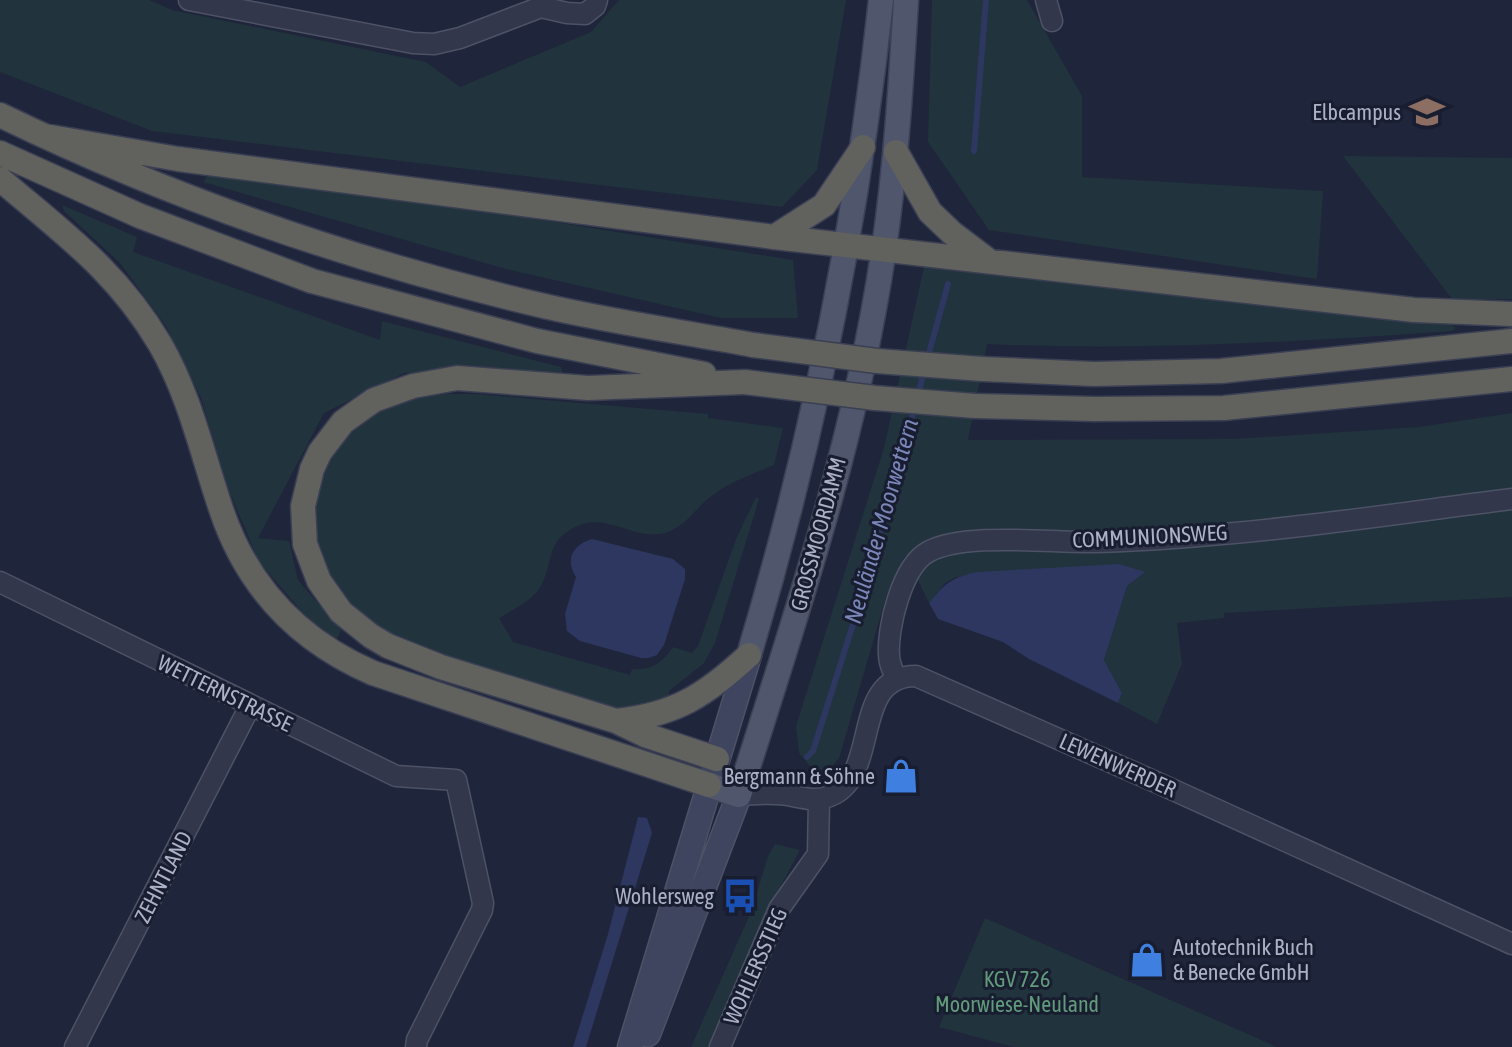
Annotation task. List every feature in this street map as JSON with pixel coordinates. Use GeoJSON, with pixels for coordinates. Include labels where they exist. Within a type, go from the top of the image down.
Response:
{"type":"FeatureCollection","features":[{"type":"Feature","properties":{"kind":"highway"},"geometry":{"type":"LineString","coordinates":[[0,115],[205,203],[344,252],[546,307],[753,345],[877,361],[1094,374],[1221,371],[1512,341]]}},
{"type":"Feature","properties":{"kind":"highway"},"geometry":{"type":"LineString","coordinates":[[45,136],[178,159],[848,246],[1414,310],[1512,314]]}},
{"type":"Feature","properties":{"kind":"highway"},"geometry":{"type":"LineString","coordinates":[[774,237],[824,205],[863,147]]}},
{"type":"Feature","properties":{"kind":"highway"},"geometry":{"type":"LineString","coordinates":[[896,152],[930,212],[991,262]]}},
{"type":"Feature","properties":{"kind":"highway"},"geometry":{"type":"LineString","coordinates":[[0,153],[140,216],[312,281],[537,341],[745,382],[875,398],[1068,409],[1224,408],[1512,379]]}},
{"type":"Feature","properties":{"kind":"highway"},"geometry":{"type":"LineString","coordinates":[[0,179],[93,257],[142,315],[187,400],[221,510],[236,546],[266,595],[299,629],[338,657],[382,677],[709,785]]}},
{"type":"Feature","properties":{"kind":"highway"},"geometry":{"type":"LineString","coordinates":[[717,759],[645,735],[616,721],[441,667],[388,646],[355,625],[319,581],[305,544],[303,506],[312,469],[331,435],[359,409],[397,391],[435,380],[471,378],[588,388],[745,382]]}},
{"type":"Feature","properties":{"kind":"highway"},"geometry":{"type":"LineString","coordinates":[[616,721],[657,715],[686,704],[706,692],[749,655]]}},
{"type":"Feature","properties":{"kind":"main road","name":"GROSSMOORDAMM"},"geometry":{"type":"LineString","coordinates":[[630,1047],[749,655],[817,397],[848,246],[881,0]]}},
{"type":"Feature","properties":{"kind":"main road","name":"GROSSMOORDAMM"},"geometry":{"type":"LineString","coordinates":[[642,1047],[739,795],[823,523],[853,402],[884,250],[896,152],[906,0]]}},
{"type":"Feature","properties":{"kind":"main road"},"geometry":{"type":"LineString","coordinates":[[717,759],[747,770]]}},
{"type":"Feature","properties":{"kind":"main road"},"geometry":{"type":"LineString","coordinates":[[709,785],[739,795]]}},
{"type":"Feature","properties":{"kind":"street"},"geometry":{"type":"LineString","coordinates":[[189,0],[413,43],[434,44],[460,38],[543,3],[567,13],[585,14],[597,0]]}},
{"type":"Feature","properties":{"kind":"street"},"geometry":{"type":"LineString","coordinates":[[1046,0],[1052,21]]}},
{"type":"Feature","properties":{"kind":"street","name":"COMMUNIONSWEG"},"geometry":{"type":"LineString","coordinates":[[896,678],[889,656],[902,585],[908,570],[930,550],[970,542],[1086,542],[1200,536],[1512,499]]}},
{"type":"Feature","properties":{"kind":"street","name":"WETTERNSTRASSE"},"geometry":{"type":"LineString","coordinates":[[0,582],[396,776],[456,780],[482,910],[416,1047]]}},
{"type":"Feature","properties":{"kind":"street","name":"LEWENWERDER"},"geometry":{"type":"LineString","coordinates":[[896,678],[916,676],[938,684],[1512,944]]}},
{"type":"Feature","properties":{"kind":"street"},"geometry":{"type":"LineString","coordinates":[[739,795],[779,793],[819,799],[843,789],[862,752],[874,706],[881,692],[896,678]]}},
{"type":"Feature","properties":{"kind":"street","name":"ZEHNTLAND"},"geometry":{"type":"LineString","coordinates":[[75,1047],[250,706]]}},
{"type":"Feature","properties":{"kind":"street"},"geometry":{"type":"LineString","coordinates":[[747,770],[779,793]]}},
{"type":"Feature","properties":{"kind":"street","name":"WOHLERSSTIEG"},"geometry":{"type":"LineString","coordinates":[[720,1047],[779,909],[818,854],[819,799]]}},
{"type":"Feature","properties":{"kind":"green space"},"geometry":{"type":"Polygon","coordinates":[[[0,0],[149,0],[172,10],[426,62],[460,87],[591,32],[619,0],[846,0],[817,170],[782,207],[152,131],[0,72],[0,0]]]}},
{"type":"Feature","properties":{"kind":"green space"},"geometry":{"type":"Polygon","coordinates":[[[932,0],[1027,0],[1082,96],[1082,177],[1323,191],[1317,279],[989,230],[928,142],[932,0]]]}},
{"type":"Feature","properties":{"kind":"green space"},"geometry":{"type":"Polygon","coordinates":[[[1343,156],[1512,158],[1512,299],[1452,299],[1343,156]]]}},
{"type":"Feature","properties":{"kind":"green space"},"geometry":{"type":"Polygon","coordinates":[[[210,173],[529,218],[793,260],[798,318],[721,318],[506,269],[203,182],[210,173]]]}},
{"type":"Feature","properties":{"kind":"green space"},"geometry":{"type":"Polygon","coordinates":[[[62,205],[137,237],[133,252],[380,340],[382,321],[561,367],[563,374],[490,369],[404,373],[324,413],[258,538],[289,541],[298,580],[341,630],[337,640],[310,621],[259,562],[228,488],[201,398],[166,326],[120,263],[64,211],[62,205]]]}},
{"type":"Feature","properties":{"kind":"green space"},"geometry":{"type":"Polygon","coordinates":[[[924,267],[1451,325],[1456,328],[1452,331],[1220,344],[987,344],[968,440],[1234,439],[1419,427],[1512,413],[1512,597],[1224,613],[1224,618],[1177,623],[1182,664],[1157,724],[1118,703],[1122,693],[1104,660],[1127,586],[1144,572],[956,577],[945,583],[929,603],[906,555],[887,594],[839,758],[827,772],[818,776],[799,753],[796,726],[884,448],[924,267]]]}},
{"type":"Feature","properties":{"kind":"green space"},"geometry":{"type":"Polygon","coordinates":[[[447,394],[708,414],[708,418],[783,428],[774,465],[720,490],[672,530],[639,533],[591,522],[564,534],[552,551],[545,578],[538,590],[523,604],[499,618],[513,642],[630,675],[632,669],[645,669],[656,664],[673,647],[692,653],[698,646],[736,539],[756,497],[759,499],[715,643],[704,663],[669,691],[668,699],[642,708],[614,710],[437,655],[396,637],[370,621],[348,601],[332,580],[322,556],[317,531],[317,506],[322,481],[332,458],[347,437],[376,414],[406,402],[447,394]]]}},
{"type":"Feature","properties":{"kind":"green space"},"geometry":{"type":"Polygon","coordinates":[[[775,844],[800,850],[776,895],[711,1047],[691,1047],[751,912],[768,856],[775,844]]]}},
{"type":"Feature","properties":{"kind":"green space","name":"KGV 726 Moorwiese-Neuland"},"geometry":{"type":"Polygon","coordinates":[[[985,918],[1277,1047],[1014,1047],[939,1027],[985,918]]]}},
{"type":"Feature","properties":{"kind":"water"},"geometry":{"type":"Polygon","coordinates":[[[592,539],[673,559],[685,569],[685,579],[664,645],[657,655],[641,658],[580,641],[567,631],[565,614],[576,577],[571,565],[572,554],[592,539]]]}},
{"type":"Feature","properties":{"kind":"water"},"geometry":{"type":"Polygon","coordinates":[[[1119,564],[1145,572],[1127,586],[1104,660],[1122,693],[1118,703],[1029,659],[1003,642],[938,619],[929,603],[949,582],[977,572],[1119,564]]]}},
{"type":"Feature","properties":{"kind":"water"},"geometry":{"type":"Polygon","coordinates":[[[638,817],[647,818],[652,833],[586,1047],[573,1047],[608,934],[638,817]]]}},
{"type":"Feature","properties":{"kind":"waterway","name":"Neuländer Moorwettern"},"geometry":{"type":"LineString","coordinates":[[974,151],[986,0]]}},
{"type":"Feature","properties":{"kind":"waterway","name":"Neuländer Moorwettern"},"geometry":{"type":"LineString","coordinates":[[927,360],[948,284]]}},
{"type":"Feature","properties":{"kind":"waterway","name":"Neuländer Moorwettern"},"geometry":{"type":"LineString","coordinates":[[918,395],[924,371]]}},
{"type":"Feature","properties":{"kind":"waterway","name":"Neuländer Moorwettern"},"geometry":{"type":"LineString","coordinates":[[807,757],[813,751],[861,599],[915,406]]}},
{"type":"Feature","properties":{"kind":"place","name":"Elbcampus"},"geometry":{"type":"Point","coordinates":[1427,112]}},
{"type":"Feature","properties":{"kind":"place","name":"Bergmann & Söhne"},"geometry":{"type":"Point","coordinates":[901,776]}},
{"type":"Feature","properties":{"kind":"place","name":"Wohlersweg"},"geometry":{"type":"Point","coordinates":[740,896]}},
{"type":"Feature","properties":{"kind":"place","name":"Autotechnik Buch & Benecke GmbH"},"geometry":{"type":"Point","coordinates":[1147,960]}}]}
